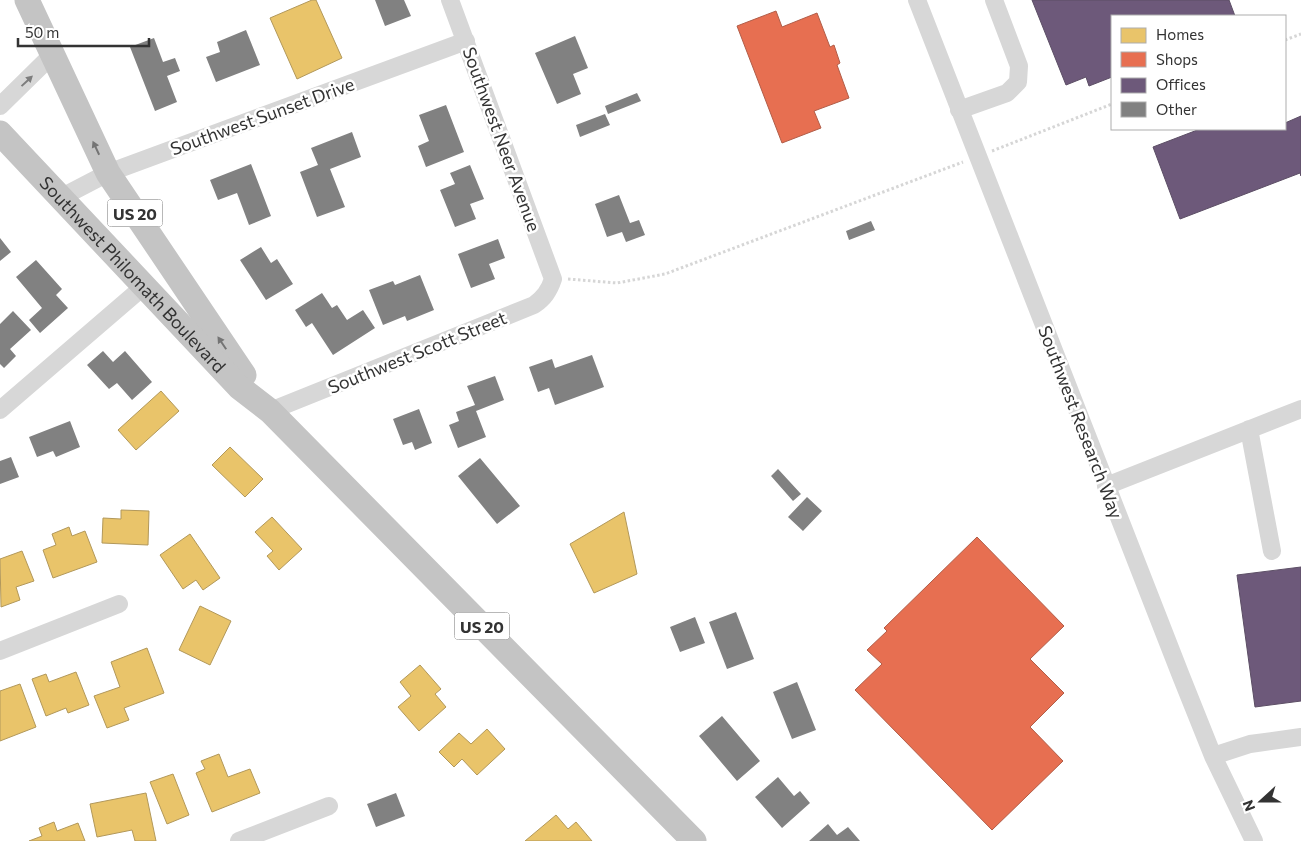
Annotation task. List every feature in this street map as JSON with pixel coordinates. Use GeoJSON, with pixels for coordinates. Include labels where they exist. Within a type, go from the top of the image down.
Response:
{"type":"FeatureCollection","features":[{"type":"Feature","properties":{"kind":"highway","name":"Southwest Philomath Boulevard"},"geometry":{"type":"LineString","coordinates":[[26,0],[108,173],[270,411]]}},
{"type":"Feature","properties":{"kind":"highway","name":"Southwest Philomath Boulevard"},"geometry":{"type":"LineString","coordinates":[[0,133],[239,387],[270,411],[694,841]]}},
{"type":"Feature","properties":{"kind":"street","name":"Southwest Neer Avenue"},"geometry":{"type":"LineString","coordinates":[[450,0],[553,279]]}},
{"type":"Feature","properties":{"kind":"street","name":"Southwest Research Way"},"geometry":{"type":"LineString","coordinates":[[917,0],[1213,756],[1254,841]]}},
{"type":"Feature","properties":{"kind":"street"},"geometry":{"type":"LineString","coordinates":[[959,110],[1007,93],[1018,82],[1019,66],[994,0]]}},
{"type":"Feature","properties":{"kind":"street","name":"Southwest Sunset Drive"},"geometry":{"type":"LineString","coordinates":[[60,198],[108,173],[466,41]]}},
{"type":"Feature","properties":{"kind":"street"},"geometry":{"type":"LineString","coordinates":[[0,106],[52,55]]}},
{"type":"Feature","properties":{"kind":"street","name":"Southwest Scott Street"},"geometry":{"type":"LineString","coordinates":[[270,411],[534,305],[546,294],[553,279]]}},
{"type":"Feature","properties":{"kind":"street"},"geometry":{"type":"LineString","coordinates":[[0,410],[143,287]]}},
{"type":"Feature","properties":{"kind":"street"},"geometry":{"type":"LineString","coordinates":[[1106,486],[1301,409]]}},
{"type":"Feature","properties":{"kind":"street"},"geometry":{"type":"LineString","coordinates":[[1249,428],[1272,551]]}},
{"type":"Feature","properties":{"kind":"street"},"geometry":{"type":"LineString","coordinates":[[0,651],[119,604]]}},
{"type":"Feature","properties":{"kind":"street"},"geometry":{"type":"LineString","coordinates":[[1213,756],[1250,744],[1301,737]]}},
{"type":"Feature","properties":{"kind":"street"},"geometry":{"type":"LineString","coordinates":[[239,841],[329,806]]}},
{"type":"Feature","properties":{"kind":"path"},"geometry":{"type":"LineString","coordinates":[[1286,40],[1301,34]]}},
{"type":"Feature","properties":{"kind":"path"},"geometry":{"type":"LineString","coordinates":[[553,279],[617,283],[666,274],[978,157],[1111,104]]}},
{"type":"Feature","properties":{"kind":"building: Homes"},"geometry":{"type":"Polygon","coordinates":[[[316,0],[342,58],[297,79],[270,18],[316,0]]]}},
{"type":"Feature","properties":{"kind":"building: Homes"},"geometry":{"type":"Polygon","coordinates":[[[161,391],[179,411],[136,450],[118,430],[161,391]]]}},
{"type":"Feature","properties":{"kind":"building: Homes"},"geometry":{"type":"Polygon","coordinates":[[[230,447],[263,479],[245,497],[212,465],[230,447]]]}},
{"type":"Feature","properties":{"kind":"building: Homes"},"geometry":{"type":"Polygon","coordinates":[[[121,510],[149,511],[148,545],[102,543],[103,518],[121,519],[121,510]]]}},
{"type":"Feature","properties":{"kind":"building: Homes"},"geometry":{"type":"Polygon","coordinates":[[[624,512],[637,574],[594,593],[570,544],[624,512]]]}},
{"type":"Feature","properties":{"kind":"building: Homes"},"geometry":{"type":"Polygon","coordinates":[[[272,517],[302,549],[279,570],[267,556],[273,551],[255,532],[272,517]]]}},
{"type":"Feature","properties":{"kind":"building: Homes"},"geometry":{"type":"Polygon","coordinates":[[[69,527],[72,536],[85,531],[97,562],[53,578],[43,550],[56,545],[52,534],[69,527]]]}},
{"type":"Feature","properties":{"kind":"building: Homes"},"geometry":{"type":"Polygon","coordinates":[[[190,534],[220,578],[203,590],[196,580],[183,589],[160,555],[190,534]]]}},
{"type":"Feature","properties":{"kind":"building: Homes"},"geometry":{"type":"Polygon","coordinates":[[[22,551],[34,581],[16,587],[20,600],[1,607],[0,559],[22,551]]]}},
{"type":"Feature","properties":{"kind":"building: Homes"},"geometry":{"type":"Polygon","coordinates":[[[200,606],[231,621],[210,665],[179,650],[200,606]]]}},
{"type":"Feature","properties":{"kind":"building: Homes"},"geometry":{"type":"Polygon","coordinates":[[[147,648],[164,693],[124,708],[129,720],[107,728],[94,696],[120,687],[111,662],[147,648]]]}},
{"type":"Feature","properties":{"kind":"building: Homes"},"geometry":{"type":"Polygon","coordinates":[[[420,665],[441,689],[435,694],[446,707],[419,731],[398,707],[411,696],[400,682],[420,665]]]}},
{"type":"Feature","properties":{"kind":"building: Homes"},"geometry":{"type":"Polygon","coordinates":[[[76,672],[89,705],[68,713],[66,708],[46,716],[32,679],[46,674],[49,682],[76,672]]]}},
{"type":"Feature","properties":{"kind":"building: Homes"},"geometry":{"type":"Polygon","coordinates":[[[20,684],[36,727],[0,741],[0,691],[20,684]]]}},
{"type":"Feature","properties":{"kind":"building: Homes"},"geometry":{"type":"Polygon","coordinates":[[[487,729],[505,749],[477,775],[462,759],[454,767],[439,752],[459,733],[471,744],[487,729]]]}},
{"type":"Feature","properties":{"kind":"building: Homes"},"geometry":{"type":"Polygon","coordinates":[[[219,754],[228,777],[250,769],[260,793],[212,812],[196,773],[205,769],[201,761],[219,754]]]}},
{"type":"Feature","properties":{"kind":"building: Homes"},"geometry":{"type":"Polygon","coordinates":[[[173,774],[189,815],[167,824],[150,782],[173,774]]]}},
{"type":"Feature","properties":{"kind":"building: Homes"},"geometry":{"type":"Polygon","coordinates":[[[146,793],[156,841],[135,841],[132,830],[97,837],[90,804],[146,793]]]}},
{"type":"Feature","properties":{"kind":"building: Homes"},"geometry":{"type":"Polygon","coordinates":[[[556,815],[568,829],[576,822],[592,841],[525,841],[556,815]]]}},
{"type":"Feature","properties":{"kind":"building: Homes"},"geometry":{"type":"Polygon","coordinates":[[[54,822],[57,831],[78,823],[85,841],[29,841],[42,836],[39,828],[54,822]]]}},
{"type":"Feature","properties":{"kind":"building: Shops"},"geometry":{"type":"Polygon","coordinates":[[[776,11],[782,27],[817,13],[830,47],[834,45],[840,63],[837,65],[849,98],[814,111],[821,128],[782,143],[737,26],[776,11]]]}},
{"type":"Feature","properties":{"kind":"building: Shops"},"geometry":{"type":"Polygon","coordinates":[[[977,537],[1064,626],[1030,659],[1064,693],[1030,727],[1063,761],[992,830],[855,690],[882,664],[867,650],[887,631],[884,628],[977,537]]]}},
{"type":"Feature","properties":{"kind":"building: Offices"},"geometry":{"type":"Polygon","coordinates":[[[1032,0],[1229,0],[1235,15],[1111,15],[1111,77],[1089,86],[1086,77],[1066,85],[1032,0]]]}},
{"type":"Feature","properties":{"kind":"building: Offices"},"geometry":{"type":"Polygon","coordinates":[[[1301,116],[1301,176],[1300,173],[1180,219],[1153,147],[1197,130],[1286,130],[1286,123],[1301,116]]]}},
{"type":"Feature","properties":{"kind":"building: Offices"},"geometry":{"type":"Polygon","coordinates":[[[1301,567],[1301,701],[1255,707],[1237,575],[1301,567]]]}},
{"type":"Feature","properties":{"kind":"building: Other"},"geometry":{"type":"Polygon","coordinates":[[[375,0],[404,0],[411,16],[385,26],[375,0]]]}},
{"type":"Feature","properties":{"kind":"building: Other"},"geometry":{"type":"Polygon","coordinates":[[[246,30],[260,65],[216,82],[206,57],[220,52],[217,42],[246,30]]]}},
{"type":"Feature","properties":{"kind":"building: Other"},"geometry":{"type":"Polygon","coordinates":[[[575,36],[588,68],[573,74],[581,94],[557,104],[535,53],[575,36]]]}},
{"type":"Feature","properties":{"kind":"building: Other"},"geometry":{"type":"Polygon","coordinates":[[[154,38],[163,62],[175,58],[180,71],[167,76],[177,102],[155,111],[130,47],[154,38]]]}},
{"type":"Feature","properties":{"kind":"building: Other"},"geometry":{"type":"Polygon","coordinates":[[[637,93],[641,101],[608,114],[605,106],[637,93]]]}},
{"type":"Feature","properties":{"kind":"building: Other"},"geometry":{"type":"Polygon","coordinates":[[[446,105],[464,152],[426,167],[418,146],[429,141],[419,115],[446,105]]]}},
{"type":"Feature","properties":{"kind":"building: Other"},"geometry":{"type":"Polygon","coordinates":[[[605,114],[610,125],[580,137],[576,125],[605,114]]]}},
{"type":"Feature","properties":{"kind":"building: Other"},"geometry":{"type":"Polygon","coordinates":[[[352,132],[361,157],[330,169],[345,207],[317,217],[300,172],[318,165],[311,148],[352,132]]]}},
{"type":"Feature","properties":{"kind":"building: Other"},"geometry":{"type":"Polygon","coordinates":[[[251,164],[271,216],[249,225],[237,193],[218,200],[210,180],[251,164]]]}},
{"type":"Feature","properties":{"kind":"building: Other"},"geometry":{"type":"Polygon","coordinates":[[[470,165],[484,199],[470,204],[476,219],[455,227],[440,190],[455,184],[450,173],[470,165]]]}},
{"type":"Feature","properties":{"kind":"building: Other"},"geometry":{"type":"Polygon","coordinates":[[[619,195],[630,223],[639,220],[645,235],[626,242],[622,232],[607,237],[595,204],[619,195]]]}},
{"type":"Feature","properties":{"kind":"building: Other"},"geometry":{"type":"Polygon","coordinates":[[[871,221],[875,230],[849,240],[846,231],[871,221]]]}},
{"type":"Feature","properties":{"kind":"building: Other"},"geometry":{"type":"Polygon","coordinates":[[[0,238],[11,252],[0,261],[0,238]]]}},
{"type":"Feature","properties":{"kind":"building: Other"},"geometry":{"type":"Polygon","coordinates":[[[498,239],[505,258],[489,264],[495,279],[471,288],[458,254],[498,239]]]}},
{"type":"Feature","properties":{"kind":"building: Other"},"geometry":{"type":"Polygon","coordinates":[[[261,247],[271,263],[277,259],[293,284],[266,300],[240,260],[261,247]]]}},
{"type":"Feature","properties":{"kind":"building: Other"},"geometry":{"type":"Polygon","coordinates":[[[36,260],[62,289],[56,295],[68,308],[40,333],[29,320],[42,308],[16,277],[36,260]]]}},
{"type":"Feature","properties":{"kind":"building: Other"},"geometry":{"type":"Polygon","coordinates":[[[420,275],[434,310],[407,321],[405,316],[383,325],[369,290],[393,281],[395,285],[420,275]]]}},
{"type":"Feature","properties":{"kind":"building: Other"},"geometry":{"type":"Polygon","coordinates":[[[322,293],[332,308],[337,305],[347,320],[363,310],[375,328],[333,355],[312,323],[306,327],[295,310],[322,293]]]}},
{"type":"Feature","properties":{"kind":"building: Other"},"geometry":{"type":"Polygon","coordinates":[[[13,311],[31,330],[10,349],[16,356],[4,368],[0,364],[0,324],[13,311]]]}},
{"type":"Feature","properties":{"kind":"building: Other"},"geometry":{"type":"Polygon","coordinates":[[[103,351],[113,362],[125,351],[152,382],[132,400],[117,383],[109,389],[87,365],[103,351]]]}},
{"type":"Feature","properties":{"kind":"building: Other"},"geometry":{"type":"Polygon","coordinates":[[[592,355],[604,387],[555,405],[549,388],[538,392],[529,367],[552,359],[555,368],[592,355]]]}},
{"type":"Feature","properties":{"kind":"building: Other"},"geometry":{"type":"Polygon","coordinates":[[[495,376],[504,400],[476,411],[486,437],[458,448],[449,425],[459,421],[456,412],[475,405],[467,386],[495,376]]]}},
{"type":"Feature","properties":{"kind":"building: Other"},"geometry":{"type":"Polygon","coordinates":[[[419,409],[432,443],[415,450],[412,442],[403,445],[393,419],[419,409]]]}},
{"type":"Feature","properties":{"kind":"building: Other"},"geometry":{"type":"Polygon","coordinates":[[[70,421],[80,447],[56,457],[53,451],[37,457],[29,437],[70,421]]]}},
{"type":"Feature","properties":{"kind":"building: Other"},"geometry":{"type":"Polygon","coordinates":[[[11,457],[19,477],[0,484],[0,461],[11,457]]]}},
{"type":"Feature","properties":{"kind":"building: Other"},"geometry":{"type":"Polygon","coordinates":[[[480,458],[520,506],[497,524],[458,476],[480,458]]]}},
{"type":"Feature","properties":{"kind":"building: Other"},"geometry":{"type":"Polygon","coordinates":[[[778,469],[801,494],[793,501],[771,476],[778,469]]]}},
{"type":"Feature","properties":{"kind":"building: Other"},"geometry":{"type":"Polygon","coordinates":[[[807,497],[822,511],[803,531],[788,517],[807,497]]]}},
{"type":"Feature","properties":{"kind":"building: Other"},"geometry":{"type":"Polygon","coordinates":[[[736,612],[754,659],[727,669],[709,622],[736,612]]]}},
{"type":"Feature","properties":{"kind":"building: Other"},"geometry":{"type":"Polygon","coordinates":[[[695,617],[705,643],[680,652],[670,627],[695,617]]]}},
{"type":"Feature","properties":{"kind":"building: Other"},"geometry":{"type":"Polygon","coordinates":[[[797,682],[816,730],[792,739],[773,692],[797,682]]]}},
{"type":"Feature","properties":{"kind":"building: Other"},"geometry":{"type":"Polygon","coordinates":[[[722,716],[760,761],[737,781],[699,736],[722,716]]]}},
{"type":"Feature","properties":{"kind":"building: Other"},"geometry":{"type":"Polygon","coordinates":[[[778,777],[794,796],[800,791],[810,803],[782,828],[755,797],[778,777]]]}},
{"type":"Feature","properties":{"kind":"building: Other"},"geometry":{"type":"Polygon","coordinates":[[[396,793],[405,816],[376,827],[367,804],[396,793]]]}},
{"type":"Feature","properties":{"kind":"building: Other"},"geometry":{"type":"Polygon","coordinates":[[[828,824],[837,835],[848,827],[860,841],[809,841],[828,824]]]}}]}
